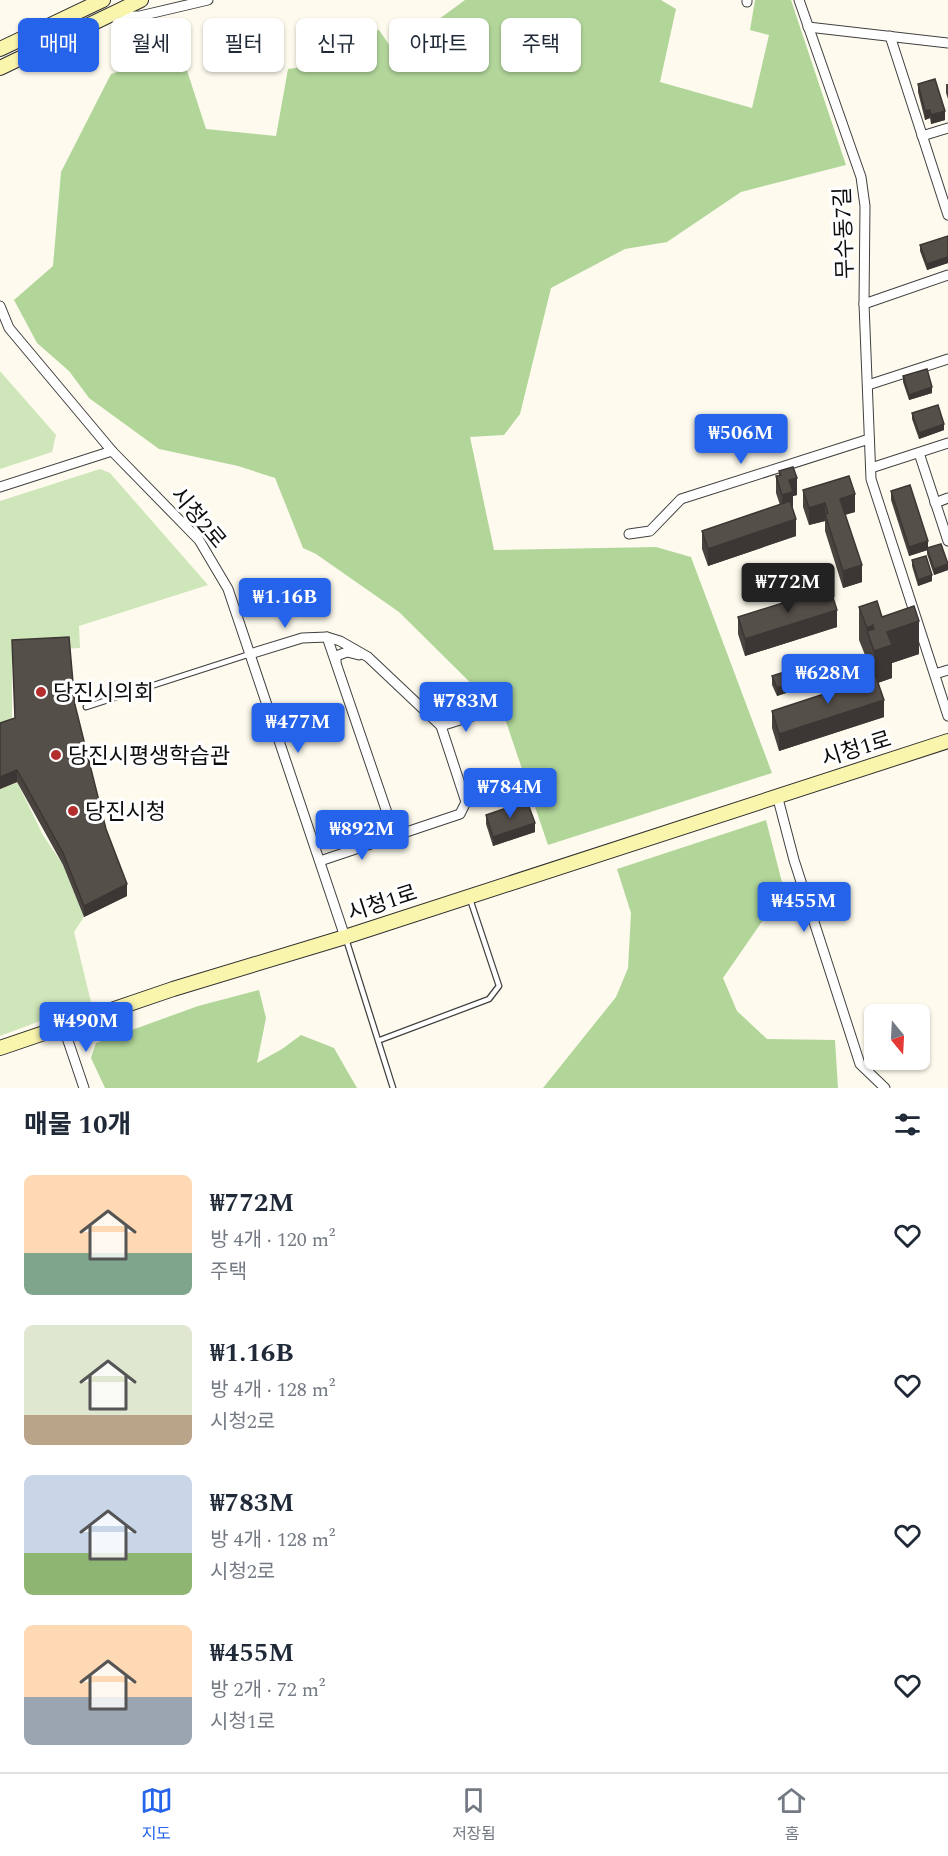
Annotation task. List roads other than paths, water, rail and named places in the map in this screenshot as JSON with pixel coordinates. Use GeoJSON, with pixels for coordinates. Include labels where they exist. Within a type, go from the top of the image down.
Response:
{"type":"FeatureCollection","features":[{"type":"Feature","properties":{"kind":"street"},"geometry":{"type":"LineString","coordinates":[[0,49],[103,0]]}},
{"type":"Feature","properties":{"kind":"street"},"geometry":{"type":"LineString","coordinates":[[0,68],[141,0]]}},
{"type":"Feature","properties":{"kind":"street"},"geometry":{"type":"LineString","coordinates":[[104,16],[141,16],[208,0]]}},
{"type":"Feature","properties":{"kind":"street","name":"무수동7길"},"geometry":{"type":"LineString","coordinates":[[799,0],[861,177],[866,206],[864,303],[871,479],[948,716]]}},
{"type":"Feature","properties":{"kind":"street"},"geometry":{"type":"LineString","coordinates":[[808,27],[948,43]]}},
{"type":"Feature","properties":{"kind":"street"},"geometry":{"type":"LineString","coordinates":[[890,36],[945,199],[948,215]]}},
{"type":"Feature","properties":{"kind":"street"},"geometry":{"type":"LineString","coordinates":[[922,136],[948,128]]}},
{"type":"Feature","properties":{"kind":"street"},"geometry":{"type":"LineString","coordinates":[[864,303],[948,275]]}},
{"type":"Feature","properties":{"kind":"street","name":"시청2로"},"geometry":{"type":"LineString","coordinates":[[0,306],[9,328],[112,451],[198,540],[228,589],[345,937]]}},
{"type":"Feature","properties":{"kind":"street"},"geometry":{"type":"LineString","coordinates":[[868,385],[948,359]]}},
{"type":"Feature","properties":{"kind":"street"},"geometry":{"type":"LineString","coordinates":[[629,534],[650,531],[681,499],[869,439]]}},
{"type":"Feature","properties":{"kind":"street"},"geometry":{"type":"LineString","coordinates":[[871,468],[948,443]]}},
{"type":"Feature","properties":{"kind":"street"},"geometry":{"type":"LineString","coordinates":[[0,488],[112,451]]}},
{"type":"Feature","properties":{"kind":"street"},"geometry":{"type":"LineString","coordinates":[[919,453],[948,541]]}},
{"type":"Feature","properties":{"kind":"street"},"geometry":{"type":"LineString","coordinates":[[935,503],[948,498]]}},
{"type":"Feature","properties":{"kind":"street"},"geometry":{"type":"LineString","coordinates":[[327,637],[395,836]]}},
{"type":"Feature","properties":{"kind":"street"},"geometry":{"type":"LineString","coordinates":[[250,654],[302,638],[327,637],[340,641],[368,657],[441,726],[466,802],[460,814],[320,861]]}},
{"type":"Feature","properties":{"kind":"street"},"geometry":{"type":"LineString","coordinates":[[336,662],[336,656],[348,652],[368,657]]}},
{"type":"Feature","properties":{"kind":"street"},"geometry":{"type":"LineString","coordinates":[[935,674],[948,670]]}},
{"type":"Feature","properties":{"kind":"street"},"geometry":{"type":"LineString","coordinates":[[441,726],[482,713]]}},
{"type":"Feature","properties":{"kind":"street","name":"시청1로"},"geometry":{"type":"LineString","coordinates":[[0,1048],[948,741]]}},
{"type":"Feature","properties":{"kind":"street"},"geometry":{"type":"LineString","coordinates":[[777,795],[794,860],[860,1064],[885,1088]]}},
{"type":"Feature","properties":{"kind":"street"},"geometry":{"type":"LineString","coordinates":[[63,1026],[84,1088]]}},
{"type":"Feature","properties":{"kind":"lane"},"geometry":{"type":"LineString","coordinates":[[86,707],[250,654]]}},
{"type":"Feature","properties":{"kind":"lane"},"geometry":{"type":"LineString","coordinates":[[380,1040],[489,999],[499,986],[469,896]]}},
{"type":"Feature","properties":{"kind":"lane"},"geometry":{"type":"LineString","coordinates":[[345,937],[380,1040],[393,1088]]}},
{"type":"Feature","properties":{"kind":"place","name":"당진시의회"},"geometry":{"type":"Point","coordinates":[41,692]}},
{"type":"Feature","properties":{"kind":"place","name":"당진시평생학습관"},"geometry":{"type":"Point","coordinates":[56,755]}},
{"type":"Feature","properties":{"kind":"place","name":"당진시청"},"geometry":{"type":"Point","coordinates":[73,811]}}]}
